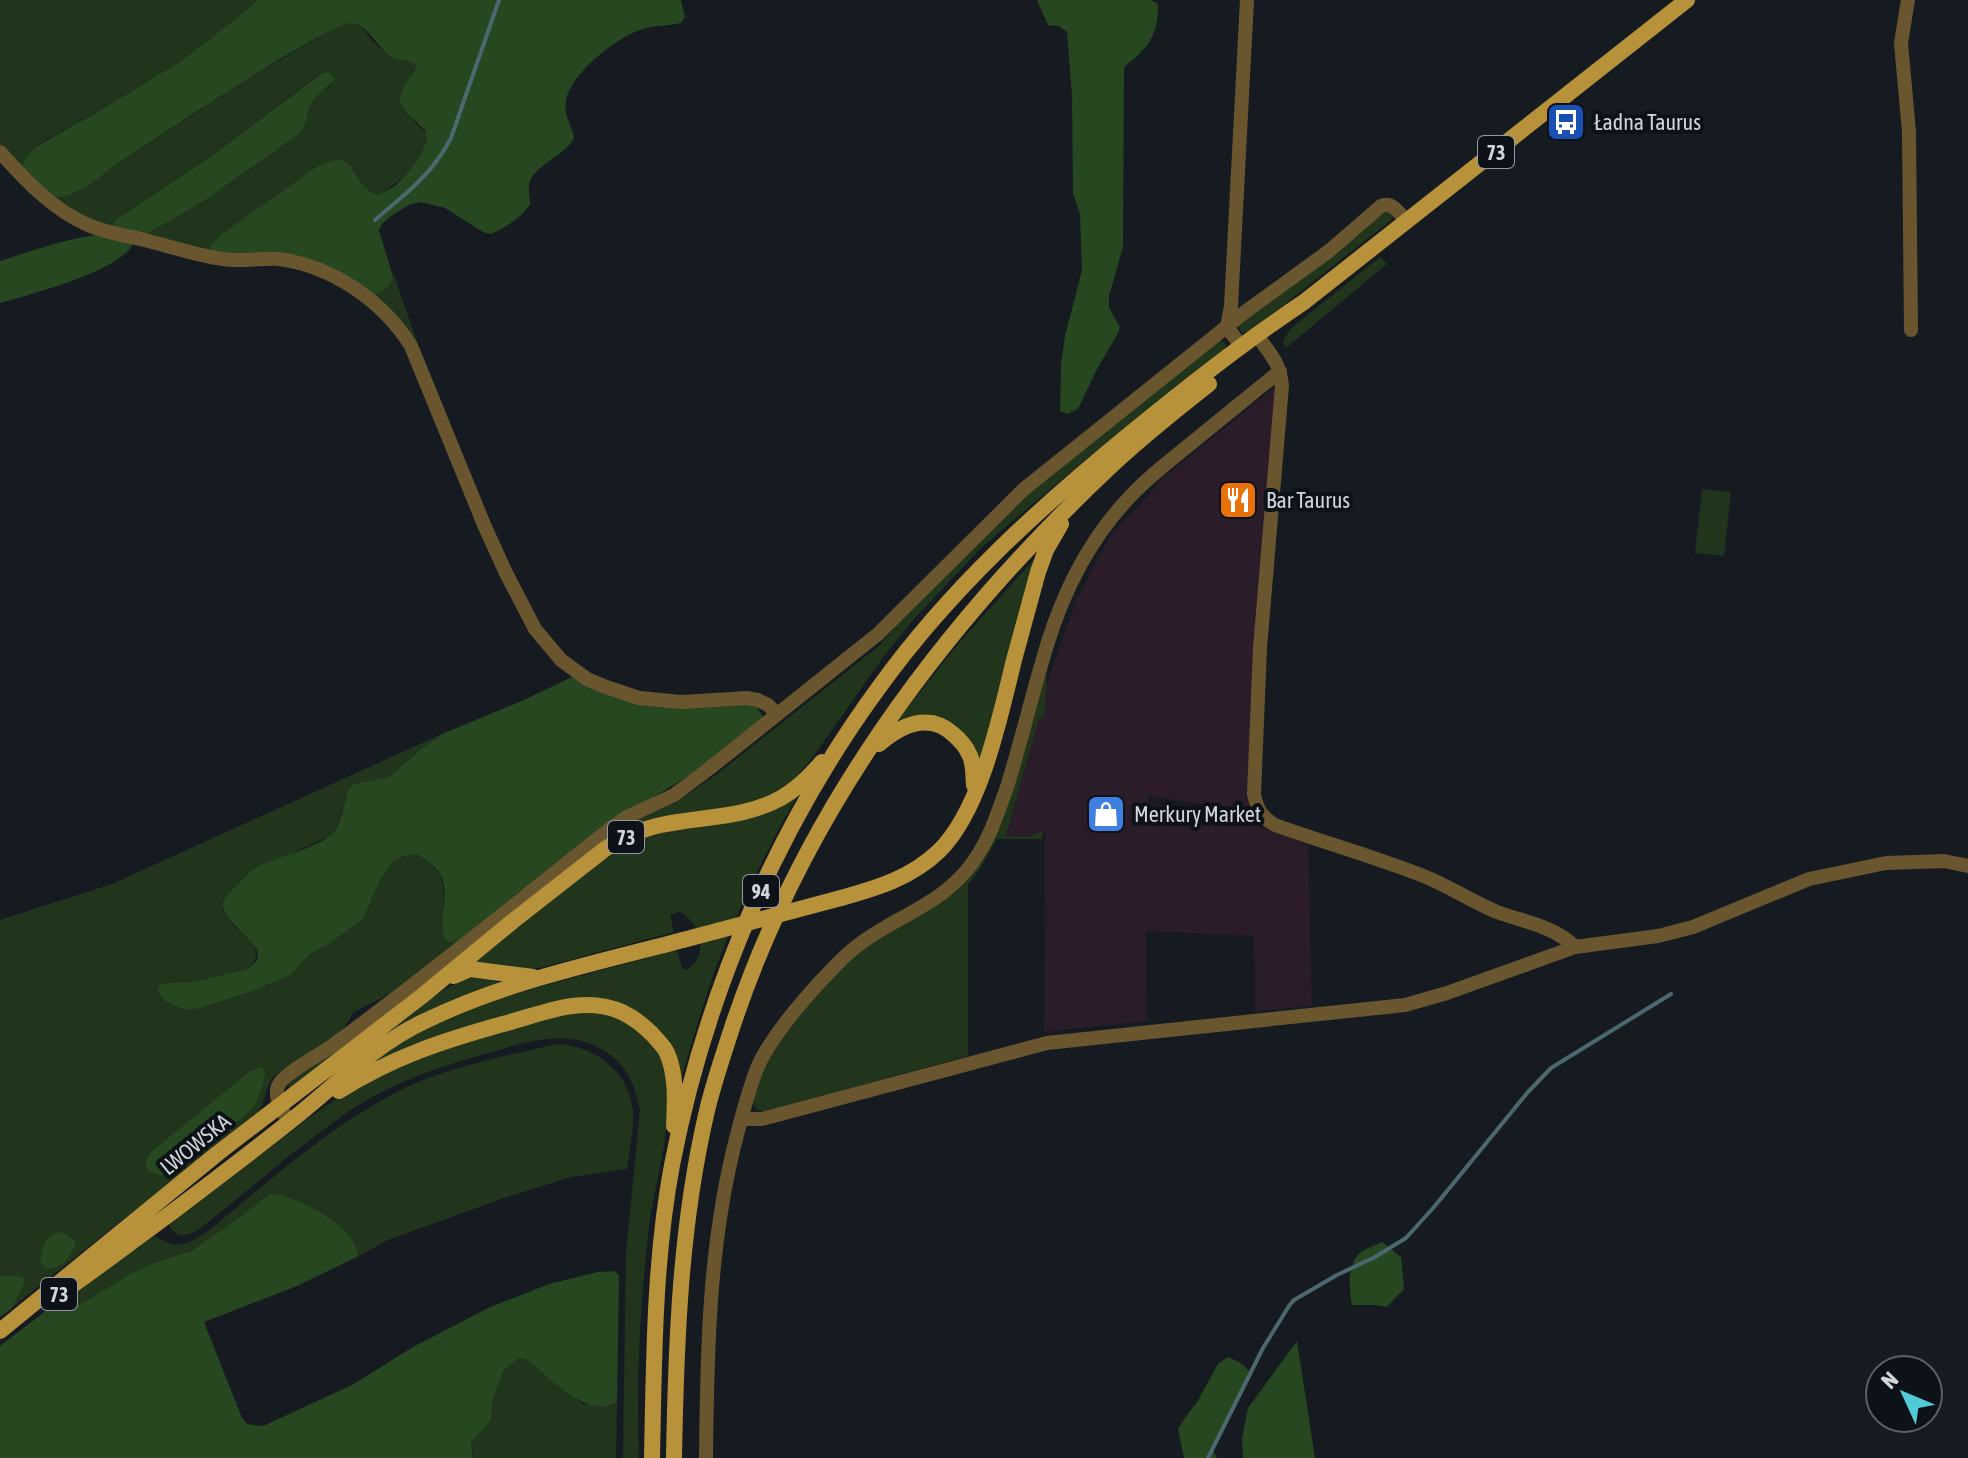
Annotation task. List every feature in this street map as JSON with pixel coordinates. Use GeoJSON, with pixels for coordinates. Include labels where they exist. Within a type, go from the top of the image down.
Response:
{"type":"FeatureCollection","features":[{"type":"Feature","properties":{"kind":"main road","name":"73"},"geometry":{"type":"LineString","coordinates":[[422,996],[513,921],[621,840],[639,831],[663,825],[734,815],[765,806],[799,787],[850,731],[879,687],[936,616],[1045,505],[1184,389],[1304,302],[1687,0]]}},
{"type":"Feature","properties":{"kind":"main road","name":"73"},"geometry":{"type":"LineString","coordinates":[[290,1122],[366,1058],[422,1022],[541,977],[891,883],[936,854],[956,830],[975,791],[989,753],[1038,572],[1046,550],[1077,499],[1149,433],[1304,302]]}},
{"type":"Feature","properties":{"kind":"main road","name":"94"},"geometry":{"type":"LineString","coordinates":[[674,1458],[678,1324],[689,1207],[706,1113],[742,996],[761,947],[818,832],[904,697],[954,633],[1032,544],[1077,499]]}},
{"type":"Feature","properties":{"kind":"main road"},"geometry":{"type":"LineString","coordinates":[[852,775],[888,737],[921,721],[948,729],[958,739],[970,755],[975,791]]}},
{"type":"Feature","properties":{"kind":"main road","name":"94"},"geometry":{"type":"LineString","coordinates":[[652,1458],[658,1264],[672,1166],[683,1118],[714,1009],[752,909],[801,813],[850,731]]}},
{"type":"Feature","properties":{"kind":"main road"},"geometry":{"type":"LineString","coordinates":[[422,996],[470,969],[541,977]]}},
{"type":"Feature","properties":{"kind":"main road","name":"LWOWSKA"},"geometry":{"type":"LineString","coordinates":[[0,1334],[279,1105],[422,996]]}},
{"type":"Feature","properties":{"kind":"main road"},"geometry":{"type":"LineString","coordinates":[[290,1122],[393,1061],[442,1041],[558,1009],[585,1005],[609,1007],[639,1021],[666,1052],[674,1080],[672,1166]]}},
{"type":"Feature","properties":{"kind":"main road","name":"LWOWSKA"},"geometry":{"type":"LineString","coordinates":[[0,1334],[118,1253],[290,1122]]}},
{"type":"Feature","properties":{"kind":"street"},"geometry":{"type":"LineString","coordinates":[[1241,346],[1227,327],[1231,306],[1247,0]]}},
{"type":"Feature","properties":{"kind":"street"},"geometry":{"type":"LineString","coordinates":[[1908,0],[1901,43],[1909,132],[1911,330]]}},
{"type":"Feature","properties":{"kind":"street"},"geometry":{"type":"LineString","coordinates":[[0,152],[45,197],[86,225],[215,258],[278,259],[302,263],[337,279],[372,301],[395,323],[412,348],[506,573],[535,629],[561,660],[587,679],[639,698],[682,702],[747,698],[768,705],[777,714]]}},
{"type":"Feature","properties":{"kind":"street"},"geometry":{"type":"LineString","coordinates":[[290,1122],[279,1105],[277,1095],[278,1086],[285,1077],[335,1045],[611,828],[674,795],[710,768],[886,626],[1024,489],[1227,327],[1329,251],[1381,206],[1391,205],[1407,222]]}},
{"type":"Feature","properties":{"kind":"street"},"geometry":{"type":"LineString","coordinates":[[1261,341],[1280,371],[1282,386],[1260,648],[1254,794],[1259,812],[1275,825],[1431,879],[1495,911],[1555,932],[1575,947]]}},
{"type":"Feature","properties":{"kind":"street"},"geometry":{"type":"LineString","coordinates":[[706,1458],[712,1274],[724,1189],[741,1119],[759,1064],[789,1018],[843,959],[882,928],[945,893],[966,872],[990,832],[1008,784],[1059,611],[1072,580],[1107,524],[1164,465],[1280,371]]}},
{"type":"Feature","properties":{"kind":"street"},"geometry":{"type":"LineString","coordinates":[[741,1119],[762,1119],[1047,1043],[1405,1005],[1575,947],[1676,933],[1809,879],[1886,863],[1944,861],[1968,866]]}},
{"type":"Feature","properties":{"kind":"shaded area"},"geometry":{"type":"Polygon","coordinates":[[[1280,383],[1248,811],[1149,796],[1148,808],[1154,804],[1239,819],[1308,845],[1312,1006],[1255,1011],[1254,936],[1146,931],[1147,1021],[1044,1032],[1045,831],[1024,837],[1006,837],[1039,717],[1044,717],[1046,685],[1077,599],[1109,537],[1158,482],[1280,383]]]}},
{"type":"Feature","properties":{"kind":"green space"},"geometry":{"type":"Polygon","coordinates":[[[0,0],[257,0],[181,61],[37,145],[22,166],[0,146],[0,0]]]}},
{"type":"Feature","properties":{"kind":"green space"},"geometry":{"type":"Polygon","coordinates":[[[257,0],[681,0],[685,17],[681,23],[648,28],[621,39],[576,79],[565,106],[574,138],[531,178],[530,205],[512,222],[491,234],[445,208],[421,202],[391,216],[379,230],[393,277],[384,290],[370,295],[332,273],[211,254],[211,246],[222,234],[318,166],[342,160],[348,163],[368,190],[378,195],[395,186],[421,154],[427,140],[425,130],[405,111],[399,100],[416,65],[389,55],[358,25],[352,23],[337,27],[276,61],[73,193],[52,196],[38,186],[22,166],[37,146],[181,61],[257,0]]]}},
{"type":"Feature","properties":{"kind":"green space"},"geometry":{"type":"Polygon","coordinates":[[[1037,0],[1151,0],[1158,4],[1156,25],[1150,41],[1124,67],[1123,247],[1109,296],[1109,308],[1120,327],[1078,409],[1067,414],[1060,411],[1061,365],[1082,270],[1080,214],[1073,193],[1072,95],[1067,32],[1059,26],[1048,25],[1037,0]]]}},
{"type":"Feature","properties":{"kind":"green space"},"geometry":{"type":"Polygon","coordinates":[[[349,22],[363,29],[387,53],[413,61],[416,65],[405,84],[412,117],[427,137],[425,148],[408,172],[378,195],[362,185],[353,168],[211,254],[144,236],[204,201],[299,134],[312,102],[331,85],[320,74],[210,157],[116,220],[109,229],[44,193],[74,194],[246,80],[349,22]]]}},
{"type":"Feature","properties":{"kind":"green space"},"geometry":{"type":"Polygon","coordinates":[[[328,72],[335,80],[316,97],[299,134],[204,201],[144,236],[109,229],[116,220],[328,72]]]}},
{"type":"Feature","properties":{"kind":"green space"},"geometry":{"type":"Polygon","coordinates":[[[1388,210],[1394,217],[1390,221],[1248,333],[1242,333],[1238,326],[1388,210]]]}},
{"type":"Feature","properties":{"kind":"green space"},"geometry":{"type":"Polygon","coordinates":[[[103,234],[134,241],[127,252],[96,271],[0,303],[0,261],[64,241],[103,234]]]}},
{"type":"Feature","properties":{"kind":"green space"},"geometry":{"type":"Polygon","coordinates":[[[1380,257],[1387,264],[1286,348],[1283,341],[1290,329],[1380,257]]]}},
{"type":"Feature","properties":{"kind":"green space"},"geometry":{"type":"Polygon","coordinates":[[[392,270],[429,376],[370,295],[393,277],[392,270]]]}},
{"type":"Feature","properties":{"kind":"green space"},"geometry":{"type":"Polygon","coordinates":[[[1219,340],[1226,345],[1221,353],[1080,464],[982,547],[915,618],[884,656],[813,757],[785,787],[749,804],[641,823],[289,1088],[289,1081],[613,831],[678,801],[716,775],[880,645],[902,618],[1019,499],[1219,340]]]}},
{"type":"Feature","properties":{"kind":"green space"},"geometry":{"type":"Polygon","coordinates":[[[1702,489],[1731,492],[1724,556],[1695,553],[1702,489]]]}},
{"type":"Feature","properties":{"kind":"green space"},"geometry":{"type":"Polygon","coordinates":[[[1036,557],[981,762],[919,715],[898,720],[958,644],[1036,557]]]}},
{"type":"Feature","properties":{"kind":"green space"},"geometry":{"type":"Polygon","coordinates":[[[1047,676],[1044,718],[1039,718],[1006,836],[1026,837],[1043,831],[1042,839],[997,839],[968,884],[968,1056],[760,1111],[753,1100],[763,1066],[795,1018],[857,951],[971,875],[1044,677],[1047,676]]]}},
{"type":"Feature","properties":{"kind":"green space"},"geometry":{"type":"Polygon","coordinates":[[[572,677],[605,691],[753,702],[764,718],[698,770],[634,809],[515,895],[493,918],[464,939],[446,941],[443,933],[445,892],[439,872],[417,854],[403,856],[391,863],[380,880],[363,919],[310,954],[291,975],[197,1009],[183,1009],[165,1001],[158,991],[159,986],[247,969],[256,961],[257,952],[253,944],[228,918],[223,909],[224,900],[255,868],[312,846],[331,835],[338,825],[349,788],[354,784],[389,777],[442,734],[572,677]]]}},
{"type":"Feature","properties":{"kind":"green space"},"geometry":{"type":"Polygon","coordinates":[[[442,734],[389,777],[354,784],[349,788],[336,830],[328,837],[247,874],[224,901],[222,909],[255,947],[256,957],[247,969],[192,982],[166,983],[197,1009],[291,975],[310,954],[363,919],[380,880],[391,863],[403,856],[417,854],[433,867],[442,879],[442,915],[470,936],[403,987],[354,1012],[341,1032],[274,1076],[258,1112],[13,1307],[25,1281],[23,1277],[13,1275],[0,1276],[0,920],[112,884],[442,734]]]}},
{"type":"Feature","properties":{"kind":"green space"},"geometry":{"type":"Polygon","coordinates":[[[797,796],[760,866],[727,939],[681,1079],[655,1027],[635,1012],[603,1000],[359,1070],[411,1035],[466,1009],[528,990],[677,950],[682,968],[686,970],[698,957],[700,940],[693,924],[680,912],[670,915],[674,932],[543,967],[526,970],[471,964],[574,879],[628,843],[675,829],[740,821],[797,796]]]}},
{"type":"Feature","properties":{"kind":"green space"},"geometry":{"type":"Polygon","coordinates":[[[471,978],[499,983],[453,999],[395,1030],[393,1028],[440,993],[471,978]]]}},
{"type":"Feature","properties":{"kind":"green space"},"geometry":{"type":"Polygon","coordinates":[[[588,1012],[620,1018],[643,1034],[663,1064],[667,1082],[667,1123],[649,1227],[643,1284],[638,1371],[639,1458],[623,1458],[626,1252],[640,1111],[627,1072],[609,1054],[594,1045],[562,1038],[530,1042],[402,1082],[371,1097],[336,1120],[198,1230],[181,1235],[169,1225],[310,1117],[345,1093],[411,1059],[560,1014],[588,1012]]]}},
{"type":"Feature","properties":{"kind":"green space"},"geometry":{"type":"Polygon","coordinates":[[[559,1044],[598,1056],[609,1064],[625,1085],[633,1112],[627,1169],[571,1177],[504,1198],[388,1240],[359,1256],[358,1250],[231,1224],[195,1248],[138,1271],[81,1304],[47,1310],[153,1237],[179,1245],[199,1237],[330,1133],[380,1101],[457,1068],[559,1044]]]}},
{"type":"Feature","properties":{"kind":"green space"},"geometry":{"type":"Polygon","coordinates":[[[261,1067],[266,1071],[258,1099],[237,1123],[170,1173],[158,1175],[146,1168],[151,1152],[249,1072],[261,1067]]]}},
{"type":"Feature","properties":{"kind":"green space"},"geometry":{"type":"Polygon","coordinates":[[[271,1193],[296,1200],[324,1214],[347,1233],[359,1256],[297,1286],[204,1322],[247,1424],[263,1426],[352,1385],[413,1347],[488,1308],[549,1284],[614,1271],[619,1275],[617,1402],[594,1406],[582,1401],[558,1386],[528,1360],[519,1358],[503,1371],[493,1400],[491,1420],[471,1443],[473,1458],[0,1458],[0,1346],[47,1310],[63,1311],[90,1299],[130,1274],[191,1251],[271,1193]]]}},
{"type":"Feature","properties":{"kind":"green space"},"geometry":{"type":"Polygon","coordinates":[[[58,1232],[68,1235],[76,1243],[65,1261],[46,1269],[40,1260],[44,1247],[47,1239],[58,1232]]]}},
{"type":"Feature","properties":{"kind":"green space"},"geometry":{"type":"Polygon","coordinates":[[[1382,1242],[1401,1257],[1404,1289],[1387,1307],[1352,1305],[1350,1283],[1354,1261],[1364,1250],[1382,1242]]]}},
{"type":"Feature","properties":{"kind":"green space"},"geometry":{"type":"Polygon","coordinates":[[[0,1276],[23,1277],[25,1282],[13,1307],[0,1317],[0,1276]]]}},
{"type":"Feature","properties":{"kind":"green space"},"geometry":{"type":"Polygon","coordinates":[[[1297,1341],[1315,1458],[1243,1458],[1242,1439],[1248,1408],[1297,1341]]]}},
{"type":"Feature","properties":{"kind":"green space"},"geometry":{"type":"Polygon","coordinates":[[[1228,1357],[1251,1372],[1212,1449],[1217,1458],[1184,1458],[1178,1429],[1218,1364],[1228,1357]]]}},
{"type":"Feature","properties":{"kind":"green space"},"geometry":{"type":"Polygon","coordinates":[[[518,1358],[528,1360],[583,1404],[610,1406],[617,1402],[616,1458],[474,1458],[471,1443],[491,1420],[493,1400],[503,1371],[518,1358]]]}},
{"type":"Feature","properties":{"kind":"waterway"},"geometry":{"type":"LineString","coordinates":[[375,220],[408,192],[444,151],[499,0]]}},
{"type":"Feature","properties":{"kind":"waterway"},"geometry":{"type":"LineString","coordinates":[[1208,1458],[1263,1348],[1294,1300],[1406,1238],[1551,1068],[1671,994]]}},
{"type":"Feature","properties":{"kind":"place","name":"Ładna Taurus"},"geometry":{"type":"Point","coordinates":[1566,122]}},
{"type":"Feature","properties":{"kind":"place","name":"Bar Taurus"},"geometry":{"type":"Point","coordinates":[1238,500]}},
{"type":"Feature","properties":{"kind":"place","name":"Merkury Market"},"geometry":{"type":"Point","coordinates":[1106,814]}}]}
